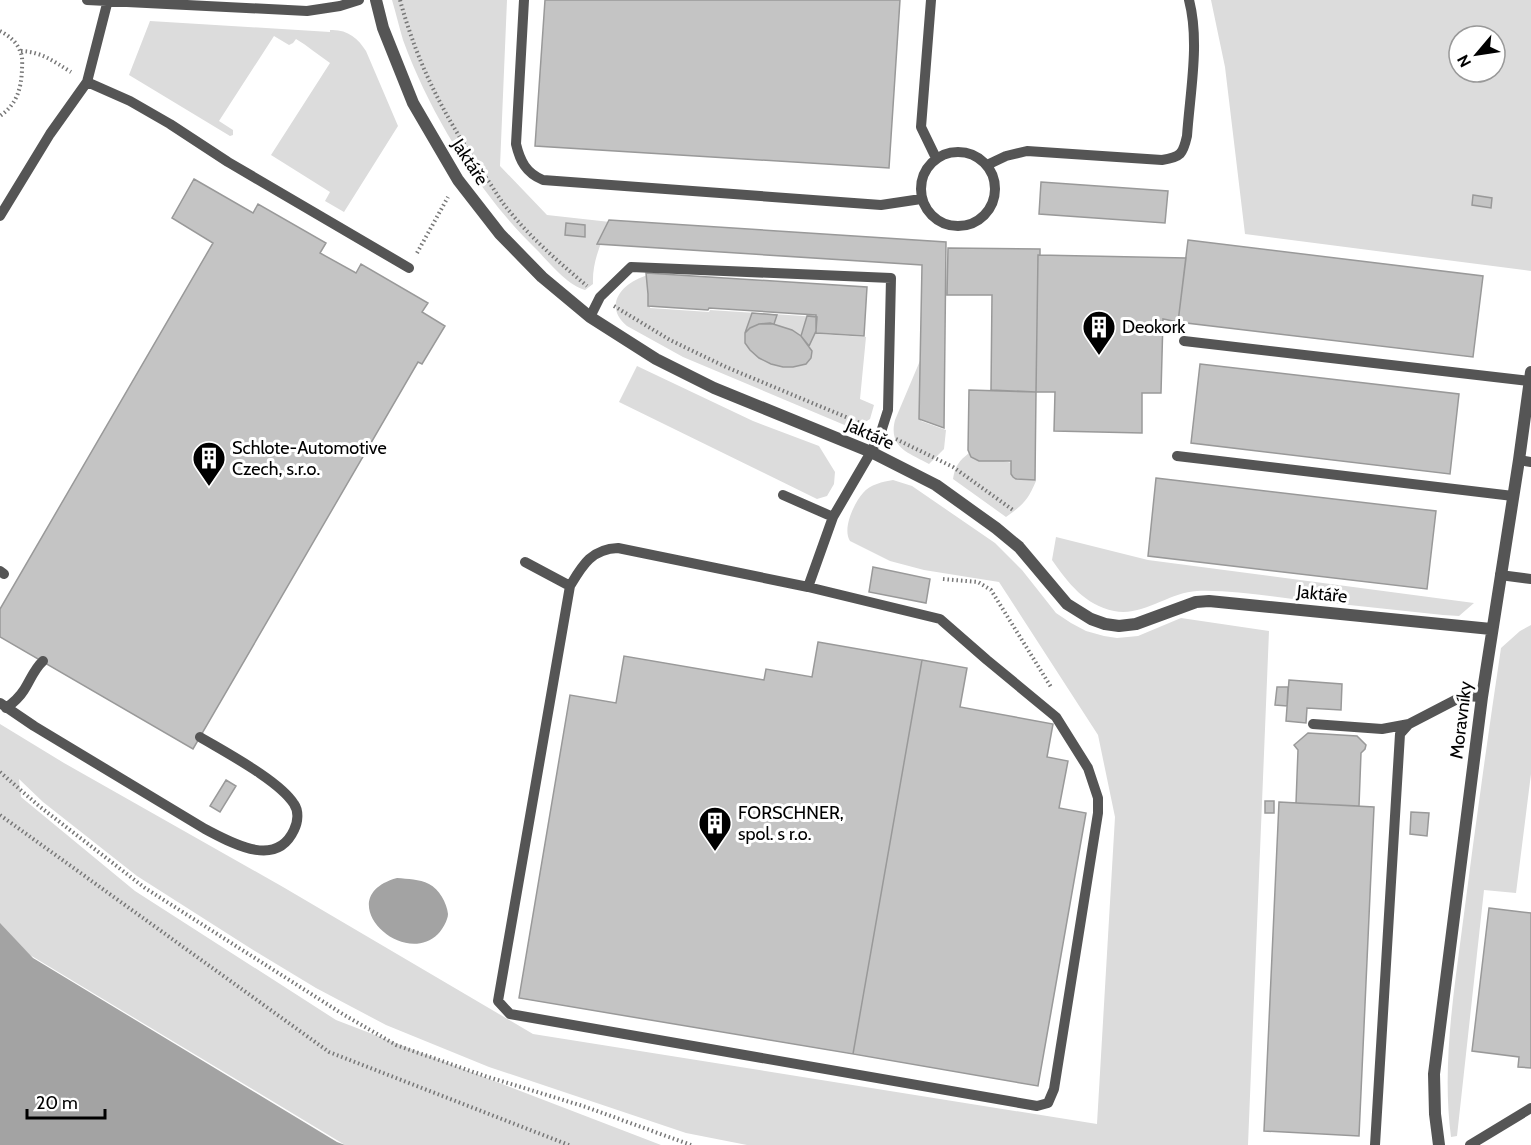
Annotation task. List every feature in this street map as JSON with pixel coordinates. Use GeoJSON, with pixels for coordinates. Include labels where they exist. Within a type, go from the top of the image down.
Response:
{"type":"FeatureCollection","features":[{"type":"Feature","properties":{"kind":"street","name":"Jaktáře"},"geometry":{"type":"LineString","coordinates":[[376,0],[383,28],[413,103],[458,180],[500,234],[542,277],[590,317],[656,359],[714,388],[871,452],[936,485],[1019,547],[1067,604],[1091,619],[1119,626],[1136,624],[1197,602],[1209,602],[1491,629]]}},
{"type":"Feature","properties":{"kind":"street","name":"Moravníky"},"geometry":{"type":"LineString","coordinates":[[1439,1145],[1435,1114],[1434,1074],[1491,629],[1513,496],[1525,461],[1530,377]]}},
{"type":"Feature","properties":{"kind":"lane"},"geometry":{"type":"LineString","coordinates":[[87,0],[307,11],[340,6],[359,0]]}},
{"type":"Feature","properties":{"kind":"lane"},"geometry":{"type":"LineString","coordinates":[[524,0],[516,144],[519,157],[534,177],[543,180],[881,205],[921,199]]}},
{"type":"Feature","properties":{"kind":"lane"},"geometry":{"type":"LineString","coordinates":[[931,0],[921,127],[936,158]]}},
{"type":"Feature","properties":{"kind":"lane"},"geometry":{"type":"LineString","coordinates":[[987,165],[1006,156],[1027,151],[1162,160],[1180,155],[1187,136],[1195,35],[1189,0]]}},
{"type":"Feature","properties":{"kind":"lane"},"geometry":{"type":"LineString","coordinates":[[0,216],[50,134],[87,82],[108,1]]}},
{"type":"Feature","properties":{"kind":"lane"},"geometry":{"type":"LineString","coordinates":[[87,82],[130,101],[160,118],[228,162],[409,268]]}},
{"type":"Feature","properties":{"kind":"lane"},"geometry":{"type":"LineString","coordinates":[[968,152],[982,160],[993,176],[995,188],[993,200],[980,219],[969,225],[945,224],[935,219],[921,199],[920,186],[923,173],[930,162],[945,153],[968,152]]}},
{"type":"Feature","properties":{"kind":"lane"},"geometry":{"type":"LineString","coordinates":[[590,317],[600,297],[631,267],[891,278],[888,410],[871,452],[833,517],[808,586]]}},
{"type":"Feature","properties":{"kind":"lane"},"geometry":{"type":"LineString","coordinates":[[1184,341],[1530,377]]}},
{"type":"Feature","properties":{"kind":"lane"},"geometry":{"type":"LineString","coordinates":[[1177,456],[1513,496]]}},
{"type":"Feature","properties":{"kind":"lane"},"geometry":{"type":"LineString","coordinates":[[783,495],[833,517]]}},
{"type":"Feature","properties":{"kind":"lane"},"geometry":{"type":"LineString","coordinates":[[607,548],[618,548],[808,586],[940,619],[1056,717],[1088,768],[1098,798],[1098,813],[1054,1089],[1048,1103],[1037,1106],[510,1014],[498,1001],[570,586],[584,564],[607,548]]}},
{"type":"Feature","properties":{"kind":"lane"},"geometry":{"type":"LineString","coordinates":[[525,562],[570,586]]}},
{"type":"Feature","properties":{"kind":"lane"},"geometry":{"type":"LineString","coordinates":[[1500,575],[1531,579]]}},
{"type":"Feature","properties":{"kind":"lane"},"geometry":{"type":"LineString","coordinates":[[3,706],[15,701],[23,692],[43,661]]}},
{"type":"Feature","properties":{"kind":"lane"},"geometry":{"type":"LineString","coordinates":[[1313,724],[1382,729],[1409,724],[1463,696],[1482,697]]}},
{"type":"Feature","properties":{"kind":"lane"},"geometry":{"type":"LineString","coordinates":[[3,706],[185,817],[234,844],[260,852],[273,850],[284,844],[295,830],[298,817],[296,806],[286,794],[261,775],[200,737]]}},
{"type":"Feature","properties":{"kind":"lane"},"geometry":{"type":"LineString","coordinates":[[1375,1145],[1400,734],[1409,724]]}},
{"type":"Feature","properties":{"kind":"lane"},"geometry":{"type":"LineString","coordinates":[[1470,1145],[1531,1108]]}},
{"type":"Feature","properties":{"kind":"path"},"geometry":{"type":"LineString","coordinates":[[400,0],[415,50],[430,84],[452,126],[510,213],[558,261],[600,297],[670,340],[953,466],[1012,510]]}},
{"type":"Feature","properties":{"kind":"path"},"geometry":{"type":"LineString","coordinates":[[0,31],[8,35],[21,51],[21,87],[6,112],[0,116]]}},
{"type":"Feature","properties":{"kind":"path"},"geometry":{"type":"LineString","coordinates":[[21,51],[46,56],[87,82]]}},
{"type":"Feature","properties":{"kind":"path"},"geometry":{"type":"LineString","coordinates":[[409,268],[458,180],[474,159]]}},
{"type":"Feature","properties":{"kind":"path"},"geometry":{"type":"LineString","coordinates":[[943,579],[978,582],[991,590],[1054,691],[1051,712]]}},
{"type":"Feature","properties":{"kind":"path"},"geometry":{"type":"LineString","coordinates":[[0,772],[39,806],[145,888],[341,1013],[396,1045],[485,1076],[586,1107],[691,1145]]}},
{"type":"Feature","properties":{"kind":"path"},"geometry":{"type":"LineString","coordinates":[[0,815],[328,1052],[569,1145]]}},
{"type":"Feature","properties":{"kind":"shaded area"},"geometry":{"type":"Polygon","coordinates":[[[392,0],[507,0],[500,166],[547,215],[610,222],[600,245],[593,284],[585,290],[560,274],[519,231],[491,198],[461,156],[423,88],[403,40],[392,0]]]}},
{"type":"Feature","properties":{"kind":"shaded area"},"geometry":{"type":"Polygon","coordinates":[[[1211,0],[1531,0],[1531,271],[1245,234],[1225,67],[1211,0]]]}},
{"type":"Feature","properties":{"kind":"shaded area"},"geometry":{"type":"Polygon","coordinates":[[[150,21],[330,32],[330,30],[336,30],[351,35],[359,42],[366,51],[398,126],[344,212],[325,201],[330,192],[271,155],[330,63],[296,39],[289,45],[274,36],[219,121],[233,130],[233,135],[230,136],[129,75],[150,21]]]}},
{"type":"Feature","properties":{"kind":"shaded area"},"geometry":{"type":"Polygon","coordinates":[[[648,275],[650,308],[818,317],[818,334],[866,337],[860,399],[874,405],[870,419],[854,429],[683,357],[627,326],[616,310],[616,302],[619,295],[631,283],[648,275]]]}},
{"type":"Feature","properties":{"kind":"shaded area"},"geometry":{"type":"Polygon","coordinates":[[[922,356],[921,421],[946,430],[944,449],[929,464],[908,453],[897,443],[894,429],[895,420],[922,356]]]}},
{"type":"Feature","properties":{"kind":"shaded area"},"geometry":{"type":"Polygon","coordinates":[[[637,366],[753,421],[819,446],[835,472],[834,484],[827,496],[817,499],[619,402],[637,366]]]}},
{"type":"Feature","properties":{"kind":"shaded area"},"geometry":{"type":"Polygon","coordinates":[[[969,453],[1012,463],[1036,481],[1024,502],[1006,517],[953,479],[958,464],[969,453]]]}},
{"type":"Feature","properties":{"kind":"shaded area"},"geometry":{"type":"Polygon","coordinates":[[[893,480],[912,486],[995,543],[1022,570],[1056,613],[1086,631],[1117,638],[1138,636],[1181,618],[1269,631],[1248,1145],[747,1145],[686,1133],[489,1067],[386,1025],[316,988],[137,876],[43,802],[19,779],[21,797],[135,891],[336,1020],[661,1145],[345,1145],[30,955],[0,924],[0,724],[533,1034],[1097,1124],[1115,817],[1098,735],[999,582],[924,570],[890,561],[850,541],[848,523],[860,497],[873,485],[893,480]]]}},
{"type":"Feature","properties":{"kind":"shaded area"},"geometry":{"type":"Polygon","coordinates":[[[1056,537],[1148,560],[1474,603],[1459,616],[1245,593],[1197,591],[1176,595],[1135,611],[1114,611],[1094,604],[1064,577],[1052,560],[1056,537]]]}},
{"type":"Feature","properties":{"kind":"shaded area"},"geometry":{"type":"Polygon","coordinates":[[[1531,625],[1531,774],[1516,893],[1484,890],[1457,1136],[1451,1137],[1448,1059],[1452,1007],[1501,648],[1520,631],[1531,625]]]}},
{"type":"Feature","properties":{"kind":"shaded area"},"geometry":{"type":"Polygon","coordinates":[[[397,878],[417,880],[433,886],[446,905],[448,916],[443,927],[438,934],[423,943],[406,943],[391,937],[378,927],[370,914],[370,900],[378,887],[397,878]]]}},
{"type":"Feature","properties":{"kind":"shaded area"},"geometry":{"type":"Polygon","coordinates":[[[0,923],[33,958],[345,1145],[0,1145],[0,923]]]}},
{"type":"Feature","properties":{"kind":"building"},"geometry":{"type":"Polygon","coordinates":[[[545,0],[900,0],[889,168],[535,146],[545,0]]]}},
{"type":"Feature","properties":{"kind":"building","name":"Schlote-Automotive Czech, s.r.o."},"geometry":{"type":"Polygon","coordinates":[[[194,179],[253,213],[258,204],[326,243],[320,253],[356,273],[361,264],[428,303],[422,312],[445,326],[422,364],[418,362],[193,749],[0,637],[0,609],[213,243],[172,218],[194,179]]]}},
{"type":"Feature","properties":{"kind":"building"},"geometry":{"type":"Polygon","coordinates":[[[1041,182],[1168,191],[1165,223],[1039,214],[1041,182]]]}},
{"type":"Feature","properties":{"kind":"building"},"geometry":{"type":"Polygon","coordinates":[[[1473,195],[1492,198],[1491,208],[1472,205],[1473,195]]]}},
{"type":"Feature","properties":{"kind":"building"},"geometry":{"type":"Polygon","coordinates":[[[609,220],[946,242],[944,428],[919,419],[922,265],[597,244],[609,220]]]}},
{"type":"Feature","properties":{"kind":"building"},"geometry":{"type":"Polygon","coordinates":[[[566,223],[585,225],[585,237],[565,235],[566,223]]]}},
{"type":"Feature","properties":{"kind":"building"},"geometry":{"type":"Polygon","coordinates":[[[1188,240],[1483,276],[1473,357],[1178,322],[1188,240]]]}},
{"type":"Feature","properties":{"kind":"building"},"geometry":{"type":"Polygon","coordinates":[[[948,248],[1040,249],[1040,255],[1038,255],[1036,392],[991,390],[992,295],[947,295],[948,248]]]}},
{"type":"Feature","properties":{"kind":"building","name":"Deokork"},"geometry":{"type":"Polygon","coordinates":[[[1038,255],[1186,258],[1178,322],[1163,319],[1161,393],[1142,393],[1142,433],[1054,431],[1055,392],[1036,392],[1038,255]]]}},
{"type":"Feature","properties":{"kind":"building"},"geometry":{"type":"Polygon","coordinates":[[[646,273],[867,287],[864,336],[816,333],[816,315],[648,306],[646,273]]]}},
{"type":"Feature","properties":{"kind":"building"},"geometry":{"type":"Polygon","coordinates":[[[752,313],[777,315],[774,324],[759,324],[745,333],[752,313]]]}},
{"type":"Feature","properties":{"kind":"building"},"geometry":{"type":"Polygon","coordinates":[[[807,316],[817,317],[816,331],[809,346],[801,336],[807,316]]]}},
{"type":"Feature","properties":{"kind":"building"},"geometry":{"type":"Polygon","coordinates":[[[770,323],[792,330],[801,336],[812,351],[811,358],[806,364],[783,367],[771,364],[750,350],[745,343],[745,333],[759,324],[770,323]]]}},
{"type":"Feature","properties":{"kind":"building"},"geometry":{"type":"Polygon","coordinates":[[[1200,364],[1459,394],[1450,474],[1191,443],[1200,364]]]}},
{"type":"Feature","properties":{"kind":"building"},"geometry":{"type":"Polygon","coordinates":[[[969,390],[1036,392],[1035,480],[1013,477],[1011,461],[979,461],[971,457],[968,450],[969,390]]]}},
{"type":"Feature","properties":{"kind":"building"},"geometry":{"type":"Polygon","coordinates":[[[1156,478],[1436,511],[1427,589],[1148,556],[1156,478]]]}},
{"type":"Feature","properties":{"kind":"building"},"geometry":{"type":"Polygon","coordinates":[[[873,567],[930,579],[926,603],[869,592],[873,567]]]}},
{"type":"Feature","properties":{"kind":"building","name":"FORSCHNER, spol. s r.o."},"geometry":{"type":"Polygon","coordinates":[[[818,642],[922,660],[853,1054],[519,998],[570,695],[616,703],[624,656],[764,680],[766,669],[812,677],[818,642]]]}},
{"type":"Feature","properties":{"kind":"building"},"geometry":{"type":"Polygon","coordinates":[[[922,660],[967,668],[960,707],[1053,724],[1047,757],[1068,761],[1059,808],[1086,813],[1038,1086],[853,1054],[922,660]]]}},
{"type":"Feature","properties":{"kind":"building"},"geometry":{"type":"Polygon","coordinates":[[[1289,680],[1342,684],[1341,710],[1307,708],[1306,723],[1286,721],[1289,680]]]}},
{"type":"Feature","properties":{"kind":"building"},"geometry":{"type":"Polygon","coordinates":[[[1277,687],[1288,687],[1287,706],[1275,705],[1277,687]]]}},
{"type":"Feature","properties":{"kind":"building"},"geometry":{"type":"Polygon","coordinates":[[[1308,733],[1357,736],[1366,745],[1361,753],[1359,806],[1296,803],[1298,750],[1294,745],[1308,733]]]}},
{"type":"Feature","properties":{"kind":"building"},"geometry":{"type":"Polygon","coordinates":[[[226,780],[236,786],[220,812],[210,806],[226,780]]]}},
{"type":"Feature","properties":{"kind":"building"},"geometry":{"type":"Polygon","coordinates":[[[1265,801],[1274,801],[1274,813],[1265,813],[1265,801]]]}},
{"type":"Feature","properties":{"kind":"building"},"geometry":{"type":"Polygon","coordinates":[[[1279,802],[1374,807],[1359,1136],[1264,1131],[1279,802]]]}},
{"type":"Feature","properties":{"kind":"building"},"geometry":{"type":"Polygon","coordinates":[[[1411,812],[1429,813],[1427,836],[1410,834],[1411,812]]]}},
{"type":"Feature","properties":{"kind":"building"},"geometry":{"type":"Polygon","coordinates":[[[1489,908],[1531,913],[1531,1068],[1518,1067],[1519,1057],[1472,1051],[1489,908]]]}},
{"type":"Feature","properties":{"kind":"place","name":"Deokork"},"geometry":{"type":"Point","coordinates":[1099,356]}},
{"type":"Feature","properties":{"kind":"place","name":"Schlote-Automotive Czech, s.r.o."},"geometry":{"type":"Point","coordinates":[209,487]}},
{"type":"Feature","properties":{"kind":"place","name":"FORSCHNER, spol. s r.o."},"geometry":{"type":"Point","coordinates":[715,852]}}]}
